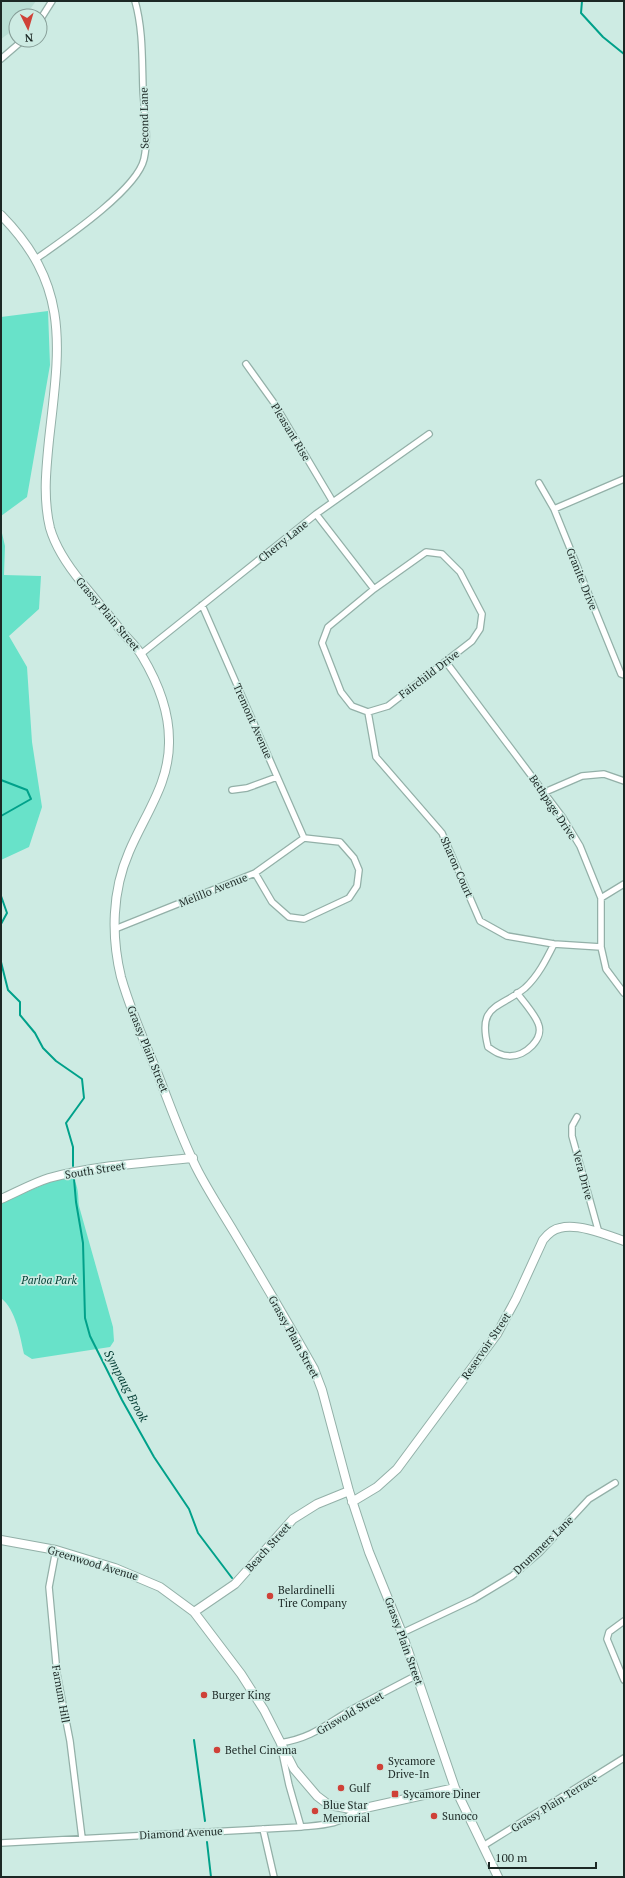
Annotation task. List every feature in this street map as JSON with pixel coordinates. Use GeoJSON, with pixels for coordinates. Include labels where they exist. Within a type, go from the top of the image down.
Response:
{"type":"FeatureCollection","features":[{"type":"Feature","properties":{"kind":"main road","name":"Grassy Plain Street"},"geometry":{"type":"LineString","coordinates":[[1,215],[36,259],[48,286],[54,310],[58,342],[57,371],[46,470],[46,499],[50,530],[65,561],[141,654],[158,688],[166,712],[169,740],[168,765],[160,791],[129,852],[120,877],[115,903],[115,929],[121,974],[130,1004],[192,1158],[314,1369],[326,1403],[352,1502],[369,1552],[402,1633],[455,1788],[498,1877]]}},
{"type":"Feature","properties":{"kind":"main road","name":"South Street"},"geometry":{"type":"LineString","coordinates":[[1,1199],[47,1179],[75,1172],[102,1167],[192,1158]]}},
{"type":"Feature","properties":{"kind":"main road","name":"Reservoir Street"},"geometry":{"type":"LineString","coordinates":[[352,1502],[376,1487],[397,1469],[497,1334],[516,1299],[542,1240],[559,1228],[570,1226],[624,1241]]}},
{"type":"Feature","properties":{"kind":"main road","name":"Beach Street"},"geometry":{"type":"LineString","coordinates":[[194,1612],[234,1584],[293,1520],[316,1504],[349,1491]]}},
{"type":"Feature","properties":{"kind":"main road","name":"Greenwood Avenue"},"geometry":{"type":"LineString","coordinates":[[1,1540],[56,1550],[115,1568],[160,1587],[194,1612],[241,1674],[264,1710],[294,1769],[317,1796],[329,1805],[356,1810],[455,1788]]}},
{"type":"Feature","properties":{"kind":"street","name":"Second Lane"},"geometry":{"type":"LineString","coordinates":[[36,259],[96,215],[132,179],[142,166],[146,145],[141,32],[135,1]]}},
{"type":"Feature","properties":{"kind":"street"},"geometry":{"type":"LineString","coordinates":[[1,59],[14,48]]}},
{"type":"Feature","properties":{"kind":"street","name":"Pleasant Rise"},"geometry":{"type":"LineString","coordinates":[[246,364],[274,403],[333,502]]}},
{"type":"Feature","properties":{"kind":"street","name":"Cherry Lane"},"geometry":{"type":"LineString","coordinates":[[141,654],[316,514],[429,434]]}},
{"type":"Feature","properties":{"kind":"street"},"geometry":{"type":"LineString","coordinates":[[554,509],[624,479]]}},
{"type":"Feature","properties":{"kind":"street","name":"Granite Drive"},"geometry":{"type":"LineString","coordinates":[[539,483],[554,509],[621,674],[624,675]]}},
{"type":"Feature","properties":{"kind":"street"},"geometry":{"type":"LineString","coordinates":[[316,514],[374,589]]}},
{"type":"Feature","properties":{"kind":"street","name":"Fairchild Drive"},"geometry":{"type":"LineString","coordinates":[[426,552],[442,554],[460,572],[482,614],[480,629],[472,642],[446,662],[388,706],[368,712],[352,706],[341,692],[322,643],[328,627],[374,589],[426,552]]}},
{"type":"Feature","properties":{"kind":"street","name":"Tremont Avenue"},"geometry":{"type":"LineString","coordinates":[[202,605],[304,838]]}},
{"type":"Feature","properties":{"kind":"street","name":"Bethpage Drive"},"geometry":{"type":"LineString","coordinates":[[446,662],[545,792],[580,846],[601,898],[601,947],[606,969],[624,993]]}},
{"type":"Feature","properties":{"kind":"street","name":"Sharon Court"},"geometry":{"type":"LineString","coordinates":[[368,712],[376,757],[442,833],[480,921],[507,936],[554,944],[601,947]]}},
{"type":"Feature","properties":{"kind":"street"},"geometry":{"type":"LineString","coordinates":[[545,792],[582,776],[604,774],[624,781]]}},
{"type":"Feature","properties":{"kind":"street"},"geometry":{"type":"LineString","coordinates":[[232,790],[247,788],[277,776]]}},
{"type":"Feature","properties":{"kind":"street"},"geometry":{"type":"LineString","coordinates":[[255,873],[272,902],[289,917],[304,919],[349,898],[357,886],[359,870],[354,858],[340,842],[304,838]]}},
{"type":"Feature","properties":{"kind":"street","name":"Melillo Avenue"},"geometry":{"type":"LineString","coordinates":[[115,929],[255,873],[304,838]]}},
{"type":"Feature","properties":{"kind":"street"},"geometry":{"type":"LineString","coordinates":[[601,898],[624,884]]}},
{"type":"Feature","properties":{"kind":"street"},"geometry":{"type":"LineString","coordinates":[[517,993],[539,1024],[539,1032],[536,1041],[528,1050],[511,1056],[497,1054],[488,1047],[484,1034],[486,1020],[490,1010],[525,987],[544,965],[554,944]]}},
{"type":"Feature","properties":{"kind":"street","name":"Vera Drive"},"geometry":{"type":"LineString","coordinates":[[577,1117],[572,1126],[572,1136],[599,1233]]}},
{"type":"Feature","properties":{"kind":"street","name":"Drummers Lane"},"geometry":{"type":"LineString","coordinates":[[402,1633],[474,1599],[512,1576],[539,1553],[589,1499],[615,1483]]}},
{"type":"Feature","properties":{"kind":"street","name":"Farnum Hill"},"geometry":{"type":"LineString","coordinates":[[56,1550],[49,1587],[57,1674],[70,1741],[82,1838]]}},
{"type":"Feature","properties":{"kind":"street"},"geometry":{"type":"LineString","coordinates":[[624,1621],[609,1632],[607,1639],[624,1680]]}},
{"type":"Feature","properties":{"kind":"street","name":"Griswold Street"},"geometry":{"type":"LineString","coordinates":[[280,1743],[295,1741],[311,1735],[349,1712],[417,1675]]}},
{"type":"Feature","properties":{"kind":"street"},"geometry":{"type":"LineString","coordinates":[[280,1743],[300,1827]]}},
{"type":"Feature","properties":{"kind":"street","name":"Grassy Plain Terrace"},"geometry":{"type":"LineString","coordinates":[[483,1846],[624,1758]]}},
{"type":"Feature","properties":{"kind":"street","name":"Diamond Avenue"},"geometry":{"type":"LineString","coordinates":[[1,1843],[300,1827],[336,1822],[350,1817],[356,1810]]}},
{"type":"Feature","properties":{"kind":"street"},"geometry":{"type":"LineString","coordinates":[[263,1829],[274,1877]]}},
{"type":"Feature","properties":{"kind":"shaded area"},"geometry":{"type":"Polygon","coordinates":[[[1,1],[36,1],[31,8],[8,8],[8,34],[1,39],[1,1]]]}},
{"type":"Feature","properties":{"kind":"green space"},"geometry":{"type":"Polygon","coordinates":[[[48,311],[50,365],[27,497],[1,516],[1,317],[48,311]]]}},
{"type":"Feature","properties":{"kind":"green space"},"geometry":{"type":"Polygon","coordinates":[[[1,529],[5,546],[4,575],[41,576],[39,609],[9,636],[27,667],[32,742],[42,807],[29,847],[1,860],[1,529]]]}},
{"type":"Feature","properties":{"kind":"green space","name":"Parloa Park"},"geometry":{"type":"Polygon","coordinates":[[[70,1176],[77,1185],[79,1206],[113,1327],[114,1341],[110,1347],[32,1359],[24,1354],[14,1316],[1,1298],[1,1203],[52,1181],[70,1176]]]}},
{"type":"Feature","properties":{"kind":"waterway"},"geometry":{"type":"LineString","coordinates":[[582,1],[581,13],[603,37],[624,54]]}},
{"type":"Feature","properties":{"kind":"waterway","name":"Sympaug Brook"},"geometry":{"type":"LineString","coordinates":[[1,780],[27,790],[31,799],[1,816]]}},
{"type":"Feature","properties":{"kind":"waterway","name":"Sympaug Brook"},"geometry":{"type":"LineString","coordinates":[[1,896],[7,913],[1,924]]}},
{"type":"Feature","properties":{"kind":"waterway","name":"Sympaug Brook"},"geometry":{"type":"LineString","coordinates":[[1,962],[8,990],[20,1002],[20,1015],[35,1033],[43,1048],[56,1061],[82,1079],[84,1098],[66,1123],[73,1147],[73,1166]]}},
{"type":"Feature","properties":{"kind":"waterway","name":"Sympaug Brook"},"geometry":{"type":"LineString","coordinates":[[74,1179],[76,1202],[83,1243],[85,1318],[90,1336],[122,1400],[154,1457],[189,1509],[198,1533],[232,1578]]}},
{"type":"Feature","properties":{"kind":"waterway","name":"Sympaug Brook"},"geometry":{"type":"LineString","coordinates":[[194,1740],[205,1821]]}},
{"type":"Feature","properties":{"kind":"waterway","name":"Sympaug Brook"},"geometry":{"type":"LineString","coordinates":[[207,1842],[211,1877]]}},
{"type":"Feature","properties":{"kind":"place","name":"Belardinelli Tire Company"},"geometry":{"type":"Point","coordinates":[270,1596]}},
{"type":"Feature","properties":{"kind":"place","name":"Burger King"},"geometry":{"type":"Point","coordinates":[204,1695]}},
{"type":"Feature","properties":{"kind":"place","name":"Bethel Cinema"},"geometry":{"type":"Point","coordinates":[217,1750]}},
{"type":"Feature","properties":{"kind":"place","name":"Sycamore Drive-In"},"geometry":{"type":"Point","coordinates":[380,1767]}},
{"type":"Feature","properties":{"kind":"place","name":"Gulf"},"geometry":{"type":"Point","coordinates":[341,1788]}},
{"type":"Feature","properties":{"kind":"place","name":"Sycamore Diner"},"geometry":{"type":"Point","coordinates":[395,1794]}},
{"type":"Feature","properties":{"kind":"place","name":"Blue Star Memorial"},"geometry":{"type":"Point","coordinates":[315,1811]}},
{"type":"Feature","properties":{"kind":"place","name":"Sunoco"},"geometry":{"type":"Point","coordinates":[434,1816]}}]}
